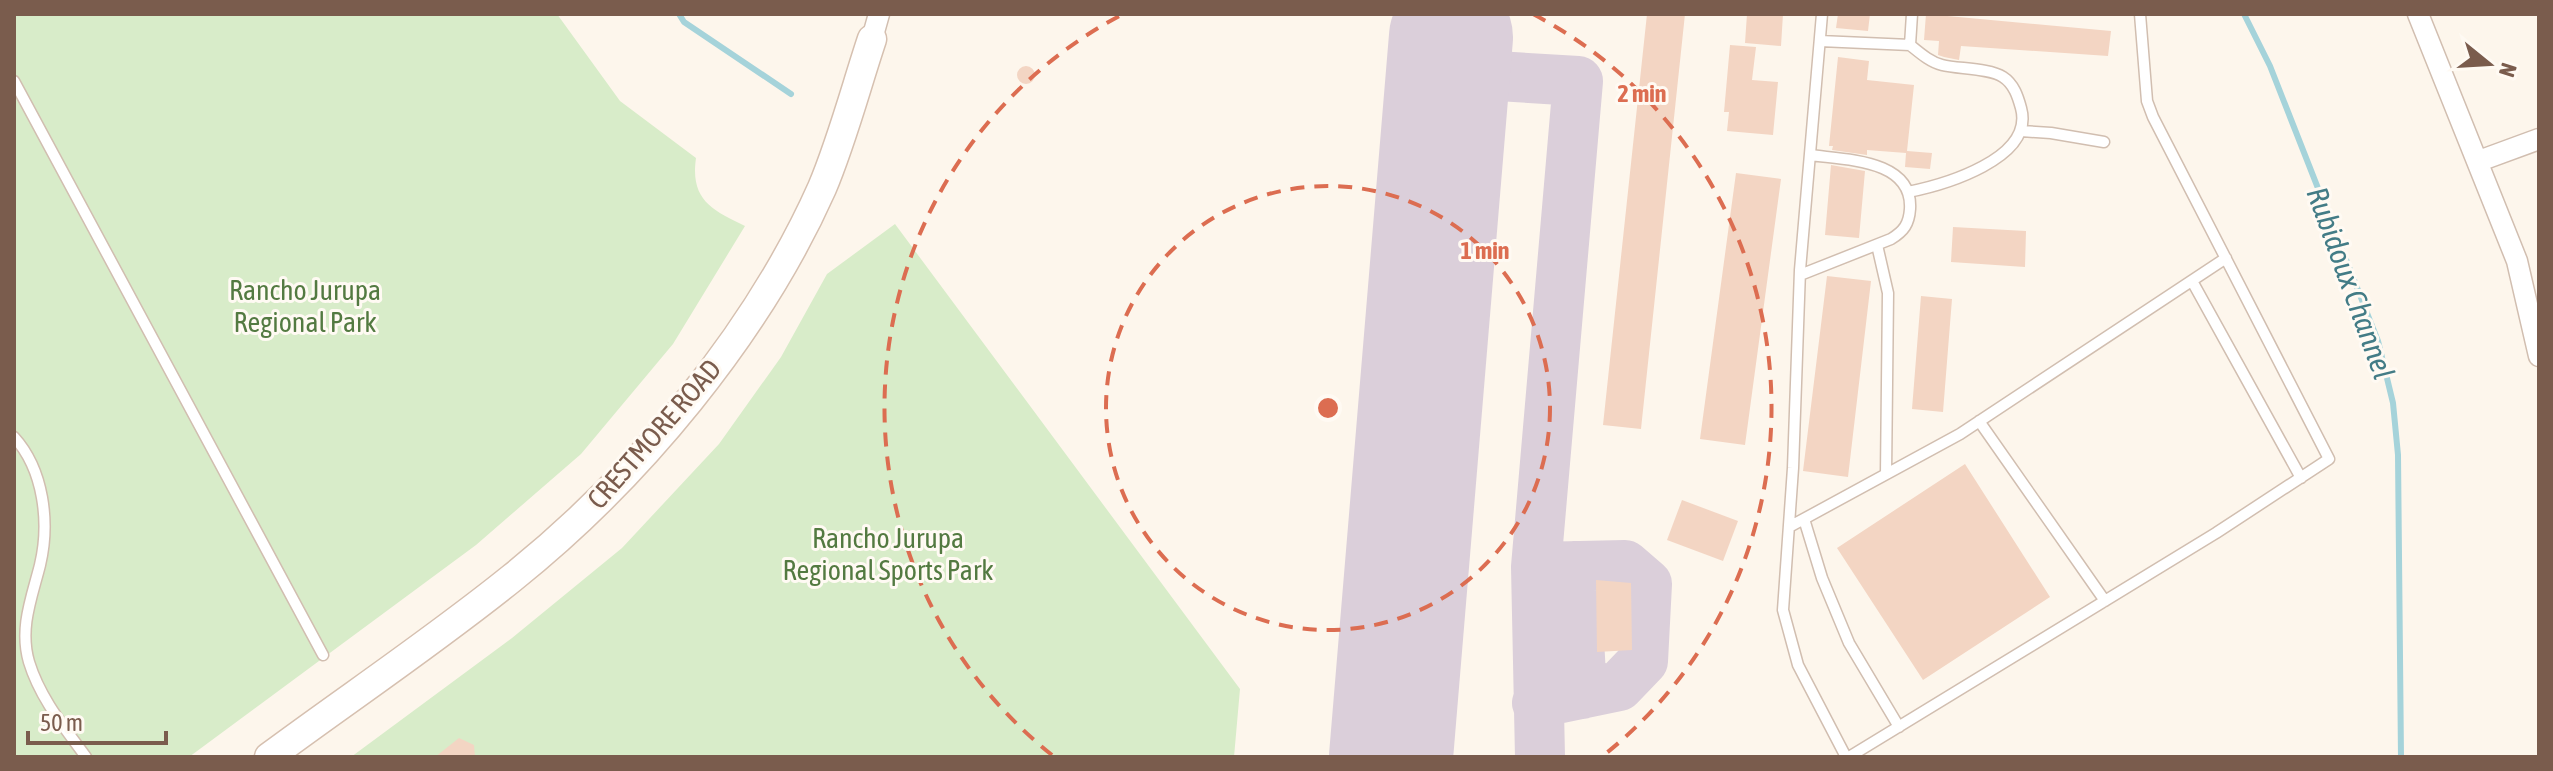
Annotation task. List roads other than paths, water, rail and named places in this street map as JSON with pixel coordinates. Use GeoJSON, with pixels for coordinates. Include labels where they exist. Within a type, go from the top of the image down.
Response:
{"type":"FeatureCollection","features":[{"type":"Feature","properties":{"kind":"street"},"geometry":{"type":"LineString","coordinates":[[2418,14],[2517,261],[2539,356]]}},
{"type":"Feature","properties":{"kind":"street","name":"CRESTMORE ROAD"},"geometry":{"type":"LineString","coordinates":[[269,757],[513,577],[621,479],[711,373],[772,286],[823,187],[876,26]]}},
{"type":"Feature","properties":{"kind":"street"},"geometry":{"type":"LineString","coordinates":[[2479,161],[2539,139]]}},
{"type":"Feature","properties":{"kind":"lane"},"geometry":{"type":"LineString","coordinates":[[1822,14],[1800,275],[1783,610],[1798,665],[1847,757],[2105,601],[2329,459],[2147,101],[2140,14]]}},
{"type":"Feature","properties":{"kind":"lane"},"geometry":{"type":"LineString","coordinates":[[1910,45],[1912,14]]}},
{"type":"Feature","properties":{"kind":"lane"},"geometry":{"type":"LineString","coordinates":[[1820,41],[1910,45],[1940,64],[2002,76],[2017,92],[2023,114],[2021,131],[2004,153],[1974,172],[1933,187],[1908,192]]}},
{"type":"Feature","properties":{"kind":"lane"},"geometry":{"type":"LineString","coordinates":[[14,81],[323,655]]}},
{"type":"Feature","properties":{"kind":"lane"},"geometry":{"type":"LineString","coordinates":[[2021,131],[2104,142]]}},
{"type":"Feature","properties":{"kind":"lane"},"geometry":{"type":"LineString","coordinates":[[1800,275],[1903,232],[1910,220],[1911,200],[1905,185],[1888,170],[1868,162],[1810,155]]}},
{"type":"Feature","properties":{"kind":"lane"},"geometry":{"type":"LineString","coordinates":[[1877,245],[1888,293],[1886,474]]}},
{"type":"Feature","properties":{"kind":"lane"},"geometry":{"type":"LineString","coordinates":[[1789,527],[1979,421],[2226,258]]}},
{"type":"Feature","properties":{"kind":"lane"},"geometry":{"type":"LineString","coordinates":[[2192,281],[2301,478]]}},
{"type":"Feature","properties":{"kind":"lane"},"geometry":{"type":"LineString","coordinates":[[1979,421],[2105,601]]}},
{"type":"Feature","properties":{"kind":"lane"},"geometry":{"type":"LineString","coordinates":[[14,437],[24,448],[39,486],[46,525],[40,564],[26,610],[29,660],[48,706],[86,757]]}},
{"type":"Feature","properties":{"kind":"lane"},"geometry":{"type":"LineString","coordinates":[[1804,519],[1822,578],[1849,643],[1899,727]]}},
{"type":"Feature","properties":{"kind":"waterway"},"geometry":{"type":"LineString","coordinates":[[679,14],[684,22],[791,94]]}},
{"type":"Feature","properties":{"kind":"waterway","name":"Rubidoux Channel"},"geometry":{"type":"LineString","coordinates":[[2244,14],[2270,66],[2378,341],[2393,403],[2398,455],[2401,757]]}},
{"type":"Feature","properties":{"kind":"park label","name":"Rancho Jurupa Regional Park"},"geometry":{"type":"Point","coordinates":[305,306]}},
{"type":"Feature","properties":{"kind":"park label","name":"Rancho Jurupa Regional Sports Park"},"geometry":{"type":"Point","coordinates":[888,554]}}]}
